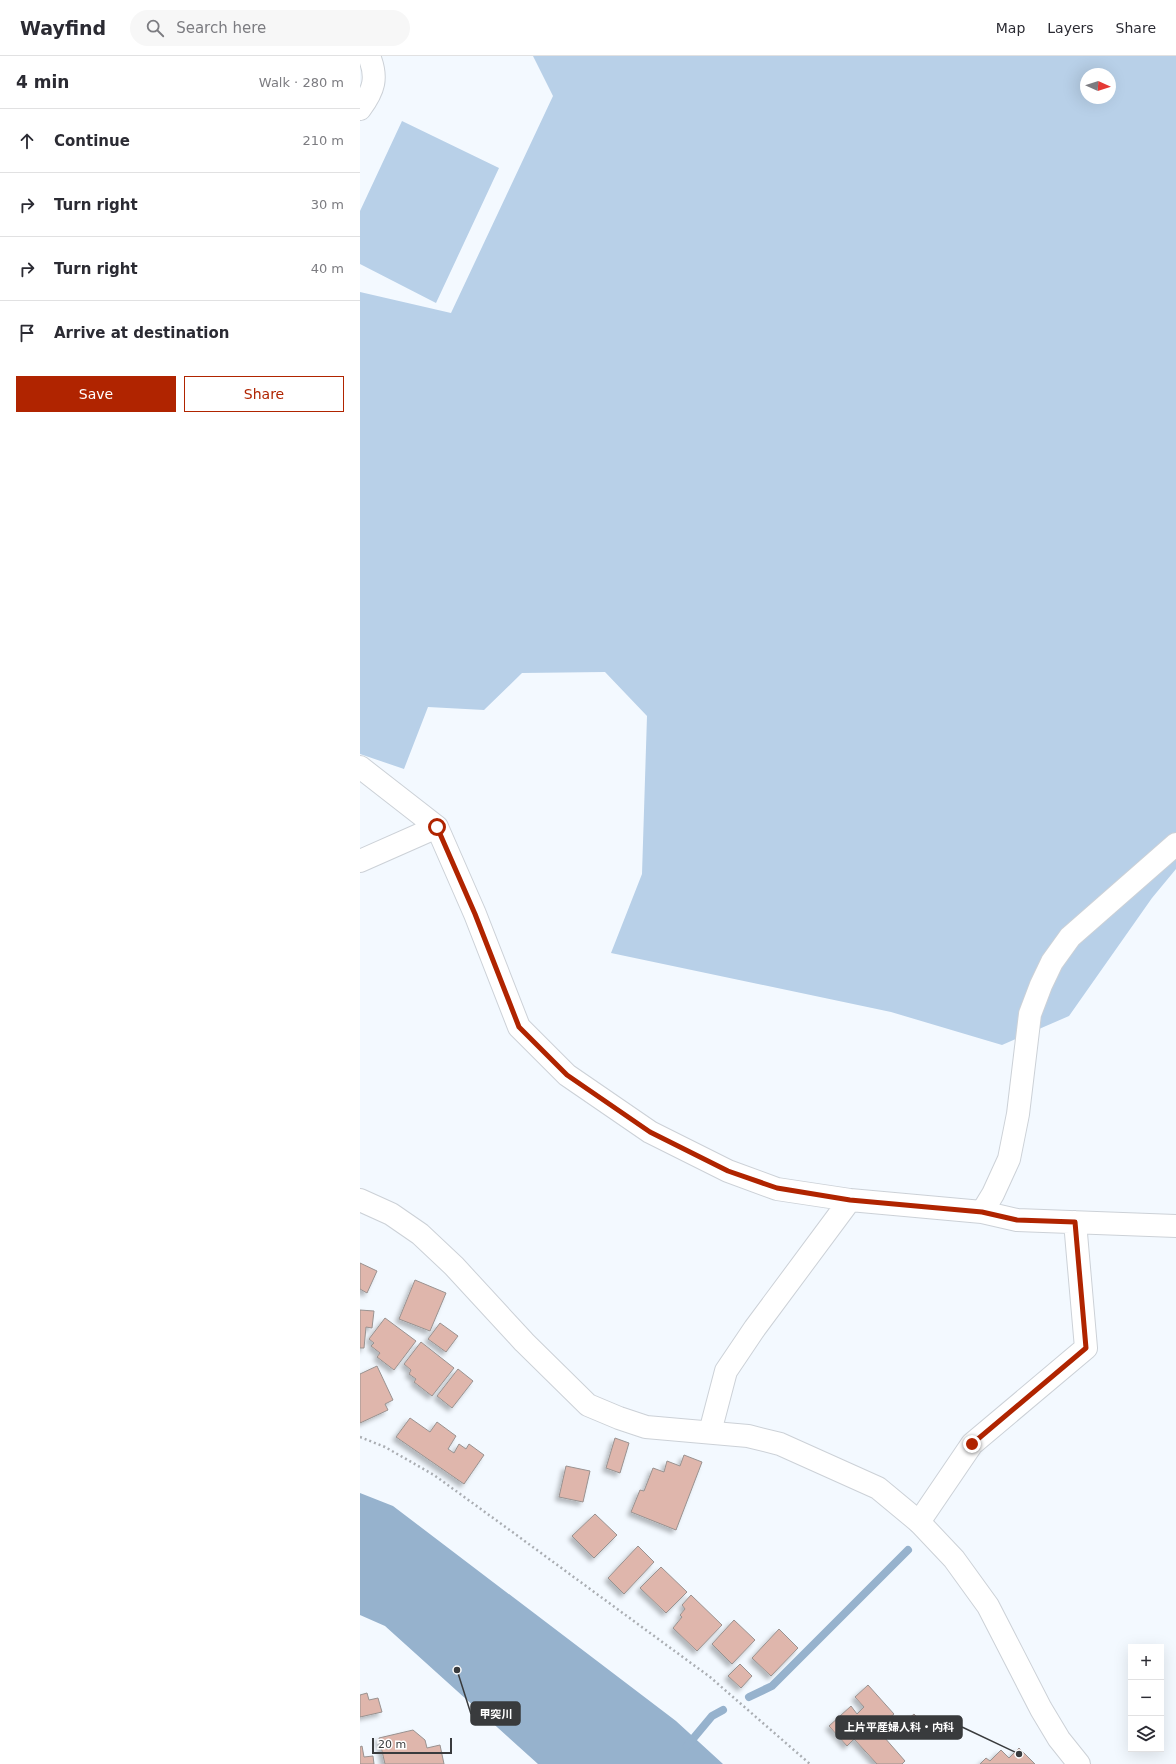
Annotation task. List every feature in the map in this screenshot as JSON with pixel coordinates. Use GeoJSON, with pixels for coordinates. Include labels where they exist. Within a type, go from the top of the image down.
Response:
{"type":"FeatureCollection","features":[{"type":"Feature","properties":{"kind":"street"},"geometry":{"type":"LineString","coordinates":[[360,109],[374,86],[374,74],[369,56]]}},
{"type":"Feature","properties":{"kind":"street"},"geometry":{"type":"LineString","coordinates":[[360,767],[437,827],[475,914],[519,1027],[567,1075],[650,1132],[728,1171],[777,1188],[850,1200],[982,1212],[1017,1220],[1176,1226]]}},
{"type":"Feature","properties":{"kind":"street"},"geometry":{"type":"LineString","coordinates":[[360,860],[437,827]]}},
{"type":"Feature","properties":{"kind":"street"},"geometry":{"type":"LineString","coordinates":[[982,1212],[993,1194],[1009,1159],[1018,1114],[1030,1014],[1040,985],[1052,962],[1070,938],[1176,844]]}},
{"type":"Feature","properties":{"kind":"street"},"geometry":{"type":"LineString","coordinates":[[360,1200],[391,1214],[420,1234],[454,1266],[524,1342],[588,1405],[646,1427],[748,1436],[780,1444],[878,1488],[919,1522],[954,1559],[988,1606],[1058,1739],[1079,1764]]}},
{"type":"Feature","properties":{"kind":"street"},"geometry":{"type":"LineString","coordinates":[[710,1432],[726,1371],[755,1328],[850,1200]]}},
{"type":"Feature","properties":{"kind":"street"},"geometry":{"type":"LineString","coordinates":[[919,1522],[972,1444],[1086,1348],[1075,1222]]}},
{"type":"Feature","properties":{"kind":"path"},"geometry":{"type":"LineString","coordinates":[[360,1436],[385,1447],[434,1475],[512,1531],[710,1677],[810,1764]]}},
{"type":"Feature","properties":{"kind":"shaded area"},"geometry":{"type":"Polygon","coordinates":[[[533,56],[1176,56],[1176,869],[1152,898],[1069,1016],[1002,1045],[891,1012],[611,953],[642,874],[647,716],[605,672],[522,673],[484,710],[428,707],[404,769],[360,754],[360,292],[451,313],[553,96],[533,56]]]}},
{"type":"Feature","properties":{"kind":"shaded area"},"geometry":{"type":"Polygon","coordinates":[[[402,121],[499,168],[436,303],[360,264],[360,211],[402,121]]]}},
{"type":"Feature","properties":{"kind":"shaded area"},"geometry":{"type":"Polygon","coordinates":[[[360,1493],[393,1506],[676,1721],[723,1764],[538,1764],[385,1626],[360,1615],[360,1493]]]}},
{"type":"Feature","properties":{"kind":"building"},"geometry":{"type":"Polygon","coordinates":[[[360,1263],[377,1271],[367,1293],[360,1289],[360,1263]]]}},
{"type":"Feature","properties":{"kind":"building"},"geometry":{"type":"Polygon","coordinates":[[[415,1280],[446,1293],[430,1331],[399,1319],[415,1280]]]}},
{"type":"Feature","properties":{"kind":"building"},"geometry":{"type":"Polygon","coordinates":[[[360,1310],[374,1311],[372,1328],[366,1327],[364,1348],[360,1348],[360,1310]]]}},
{"type":"Feature","properties":{"kind":"building"},"geometry":{"type":"Polygon","coordinates":[[[385,1318],[416,1341],[394,1370],[377,1357],[380,1353],[371,1346],[374,1343],[369,1339],[385,1318]]]}},
{"type":"Feature","properties":{"kind":"building"},"geometry":{"type":"Polygon","coordinates":[[[440,1323],[458,1336],[446,1352],[428,1339],[440,1323]]]}},
{"type":"Feature","properties":{"kind":"building"},"geometry":{"type":"Polygon","coordinates":[[[421,1342],[454,1368],[432,1396],[414,1382],[416,1379],[409,1374],[411,1370],[404,1364],[421,1342]]]}},
{"type":"Feature","properties":{"kind":"building"},"geometry":{"type":"Polygon","coordinates":[[[377,1366],[393,1400],[385,1404],[388,1410],[360,1423],[360,1374],[377,1366]]]}},
{"type":"Feature","properties":{"kind":"building"},"geometry":{"type":"Polygon","coordinates":[[[458,1369],[473,1381],[452,1408],[437,1396],[458,1369]]]}},
{"type":"Feature","properties":{"kind":"building"},"geometry":{"type":"Polygon","coordinates":[[[410,1418],[430,1432],[437,1422],[456,1436],[448,1449],[454,1453],[459,1444],[466,1449],[469,1444],[484,1455],[464,1484],[396,1437],[410,1418]]]}},
{"type":"Feature","properties":{"kind":"building"},"geometry":{"type":"Polygon","coordinates":[[[615,1438],[629,1443],[620,1473],[606,1468],[615,1438]]]}},
{"type":"Feature","properties":{"kind":"building"},"geometry":{"type":"Polygon","coordinates":[[[684,1455],[702,1462],[676,1530],[631,1512],[640,1490],[644,1491],[653,1468],[664,1472],[667,1461],[680,1466],[684,1455]]]}},
{"type":"Feature","properties":{"kind":"building"},"geometry":{"type":"Polygon","coordinates":[[[566,1466],[590,1471],[583,1502],[559,1497],[566,1466]]]}},
{"type":"Feature","properties":{"kind":"building"},"geometry":{"type":"Polygon","coordinates":[[[595,1514],[617,1535],[594,1558],[572,1536],[595,1514]]]}},
{"type":"Feature","properties":{"kind":"building"},"geometry":{"type":"Polygon","coordinates":[[[638,1546],[654,1562],[624,1594],[608,1578],[638,1546]]]}},
{"type":"Feature","properties":{"kind":"building"},"geometry":{"type":"Polygon","coordinates":[[[661,1567],[687,1592],[666,1613],[640,1588],[661,1567]]]}},
{"type":"Feature","properties":{"kind":"building"},"geometry":{"type":"Polygon","coordinates":[[[691,1595],[722,1625],[697,1651],[673,1628],[682,1617],[680,1615],[685,1609],[682,1605],[691,1595]]]}},
{"type":"Feature","properties":{"kind":"building"},"geometry":{"type":"Polygon","coordinates":[[[734,1620],[755,1640],[732,1664],[712,1644],[734,1620]]]}},
{"type":"Feature","properties":{"kind":"building"},"geometry":{"type":"Polygon","coordinates":[[[779,1629],[798,1648],[771,1676],[752,1658],[779,1629]]]}},
{"type":"Feature","properties":{"kind":"building"},"geometry":{"type":"Polygon","coordinates":[[[740,1664],[752,1676],[741,1688],[728,1676],[740,1664]]]}},
{"type":"Feature","properties":{"kind":"building"},"geometry":{"type":"Polygon","coordinates":[[[868,1685],[894,1714],[877,1729],[905,1761],[902,1764],[877,1764],[854,1739],[847,1746],[829,1726],[851,1706],[857,1714],[864,1707],[855,1697],[868,1685]]]}},
{"type":"Feature","properties":{"kind":"building"},"geometry":{"type":"Polygon","coordinates":[[[367,1693],[369,1700],[378,1698],[382,1712],[360,1717],[360,1695],[367,1693]]]}},
{"type":"Feature","properties":{"kind":"building"},"geometry":{"type":"Polygon","coordinates":[[[914,1714],[922,1722],[915,1728],[907,1720],[914,1714]]]}},
{"type":"Feature","properties":{"kind":"building"},"geometry":{"type":"Polygon","coordinates":[[[413,1730],[425,1740],[427,1748],[440,1745],[444,1764],[385,1764],[379,1738],[413,1730]]]}},
{"type":"Feature","properties":{"kind":"building"},"geometry":{"type":"Polygon","coordinates":[[[362,1746],[364,1757],[373,1756],[374,1764],[360,1764],[360,1747],[362,1746]]]}},
{"type":"Feature","properties":{"kind":"building"},"geometry":{"type":"Polygon","coordinates":[[[1019,1748],[1035,1764],[980,1764],[986,1758],[990,1761],[1001,1750],[1009,1758],[1019,1748]]]}},
{"type":"Feature","properties":{"kind":"waterway"},"geometry":{"type":"LineString","coordinates":[[749,1697],[772,1686],[908,1550]]}},
{"type":"Feature","properties":{"kind":"waterway"},"geometry":{"type":"LineString","coordinates":[[687,1746],[712,1716],[723,1710]]}},
{"type":"Feature","properties":{"kind":"place","name":"甲突川"},"geometry":{"type":"Point","coordinates":[457,1670]}},
{"type":"Feature","properties":{"kind":"place","name":"上片平産婦人科・内科"},"geometry":{"type":"Point","coordinates":[1019,1754]}},
{"type":"Feature","properties":{"kind":"route"},"geometry":{"type":"LineString","coordinates":[[437,827],[475,914],[519,1027],[567,1075],[650,1132],[728,1171],[777,1188],[850,1200],[982,1212],[1017,1220],[1075,1222],[1086,1348],[972,1444]]}}]}
